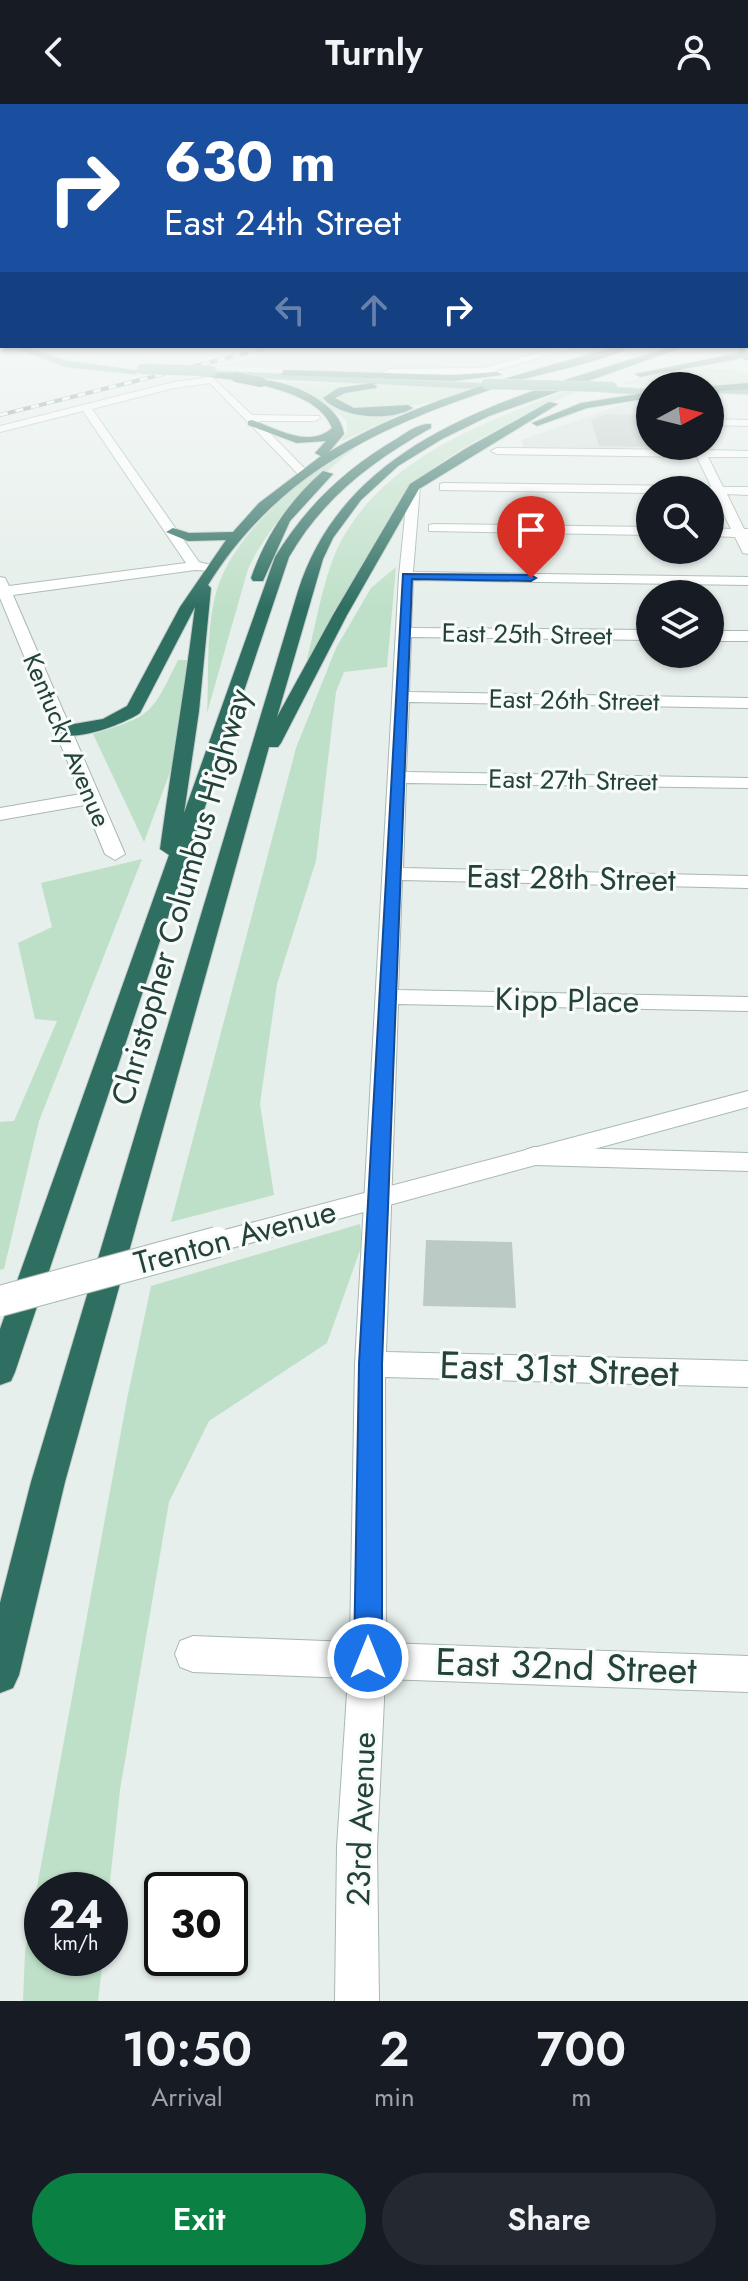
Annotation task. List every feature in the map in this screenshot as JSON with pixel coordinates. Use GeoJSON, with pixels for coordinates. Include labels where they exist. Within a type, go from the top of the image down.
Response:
{"type":"FeatureCollection","features":[{"type":"Feature","properties":{"kind":"highway"},"geometry":{"type":"LineString","coordinates":[[268,430],[283,437],[302,439],[328,436],[336,430]]}},
{"type":"Feature","properties":{"kind":"highway"},"geometry":{"type":"LineString","coordinates":[[63,731],[101,725],[120,719],[134,709],[204,570],[235,536],[338,438],[339,430]]}},
{"type":"Feature","properties":{"kind":"highway"},"geometry":{"type":"LineString","coordinates":[[307,468],[351,440],[375,430]]}},
{"type":"Feature","properties":{"kind":"highway"},"geometry":{"type":"LineString","coordinates":[[220,741],[213,717],[274,534],[311,487],[386,430]]}},
{"type":"Feature","properties":{"kind":"highway","name":"Christopher Columbus Highway"},"geometry":{"type":"LineString","coordinates":[[0,1372],[165,891],[220,741],[278,564],[298,529],[329,492],[384,450],[423,430]]}},
{"type":"Feature","properties":{"kind":"highway","name":"Christopher Columbus Highway"},"geometry":{"type":"LineString","coordinates":[[0,1675],[48,1482],[313,565],[334,525],[366,489],[412,453],[456,430]]}},
{"type":"Feature","properties":{"kind":"highway"},"geometry":{"type":"LineString","coordinates":[[247,791],[340,615],[414,487],[507,430]]}},
{"type":"Feature","properties":{"kind":"highway"},"geometry":{"type":"LineString","coordinates":[[471,450],[522,430]]}},
{"type":"Feature","properties":{"kind":"highway"},"geometry":{"type":"LineString","coordinates":[[173,532],[188,537],[235,536]]}},
{"type":"Feature","properties":{"kind":"highway"},"geometry":{"type":"LineString","coordinates":[[165,891],[182,752],[191,711],[204,570]]}},
{"type":"Feature","properties":{"kind":"street"},"geometry":{"type":"LineString","coordinates":[[101,430],[173,532],[204,570]]}},
{"type":"Feature","properties":{"kind":"street"},"geometry":{"type":"LineString","coordinates":[[261,430],[307,468]]}},
{"type":"Feature","properties":{"kind":"street"},"geometry":{"type":"LineString","coordinates":[[497,451],[636,450]]}},
{"type":"Feature","properties":{"kind":"street"},"geometry":{"type":"LineString","coordinates":[[724,452],[748,454]]}},
{"type":"Feature","properties":{"kind":"street","name":"23rd Avenue"},"geometry":{"type":"LineString","coordinates":[[357,2001],[357,1847],[368,1658],[370,1364],[406,576],[414,487]]}},
{"type":"Feature","properties":{"kind":"street"},"geometry":{"type":"LineString","coordinates":[[444,487],[636,489]]}},
{"type":"Feature","properties":{"kind":"street"},"geometry":{"type":"LineString","coordinates":[[724,490],[748,491]]}},
{"type":"Feature","properties":{"kind":"street"},"geometry":{"type":"LineString","coordinates":[[724,504],[744,533],[748,550]]}},
{"type":"Feature","properties":{"kind":"street"},"geometry":{"type":"LineString","coordinates":[[434,528],[636,531]]}},
{"type":"Feature","properties":{"kind":"street"},"geometry":{"type":"LineString","coordinates":[[724,532],[744,533]]}},
{"type":"Feature","properties":{"kind":"street"},"geometry":{"type":"LineString","coordinates":[[1,588],[204,570]]}},
{"type":"Feature","properties":{"kind":"street"},"geometry":{"type":"LineString","coordinates":[[406,576],[748,581]]}},
{"type":"Feature","properties":{"kind":"street","name":"Kentucky Avenue"},"geometry":{"type":"LineString","coordinates":[[1,588],[115,854]]}},
{"type":"Feature","properties":{"kind":"street","name":"East 25th Street"},"geometry":{"type":"LineString","coordinates":[[404,632],[636,635]]}},
{"type":"Feature","properties":{"kind":"street"},"geometry":{"type":"LineString","coordinates":[[724,636],[748,636]]}},
{"type":"Feature","properties":{"kind":"street","name":"East 26th Street"},"geometry":{"type":"LineString","coordinates":[[401,697],[748,703]]}},
{"type":"Feature","properties":{"kind":"street","name":"East 27th Street"},"geometry":{"type":"LineString","coordinates":[[397,777],[748,783]]}},
{"type":"Feature","properties":{"kind":"street"},"geometry":{"type":"LineString","coordinates":[[0,814],[91,798]]}},
{"type":"Feature","properties":{"kind":"street","name":"East 28th Street"},"geometry":{"type":"LineString","coordinates":[[393,874],[748,882]]}},
{"type":"Feature","properties":{"kind":"street","name":"Kipp Place"},"geometry":{"type":"LineString","coordinates":[[386,997],[748,1004]]}},
{"type":"Feature","properties":{"kind":"street","name":"Trenton Avenue"},"geometry":{"type":"LineString","coordinates":[[0,1301],[748,1099]]}},
{"type":"Feature","properties":{"kind":"street"},"geometry":{"type":"LineString","coordinates":[[534,1156],[748,1162]]}},
{"type":"Feature","properties":{"kind":"street","name":"East 31st Street"},"geometry":{"type":"LineString","coordinates":[[370,1364],[748,1374]]}},
{"type":"Feature","properties":{"kind":"street","name":"East 32nd Street"},"geometry":{"type":"LineString","coordinates":[[193,1654],[748,1674]]}},
{"type":"Feature","properties":{"kind":"shaded area"},"geometry":{"type":"Polygon","coordinates":[[[551,430],[636,430],[636,448],[523,447],[522,440],[551,430]]]}},
{"type":"Feature","properties":{"kind":"green space"},"geometry":{"type":"Polygon","coordinates":[[[347,430],[367,430],[340,442],[347,430]]]}},
{"type":"Feature","properties":{"kind":"green space"},"geometry":{"type":"Polygon","coordinates":[[[498,430],[443,461],[407,491],[311,661],[307,659],[335,555],[360,512],[383,487],[410,465],[469,431],[498,430]]]}},
{"type":"Feature","properties":{"kind":"green space"},"geometry":{"type":"Polygon","coordinates":[[[345,449],[354,449],[308,488],[281,518],[248,569],[207,713],[210,629],[221,578],[248,535],[266,515],[305,479],[345,449]]]}},
{"type":"Feature","properties":{"kind":"green space"},"geometry":{"type":"Polygon","coordinates":[[[396,567],[387,667],[344,672],[336,692],[316,861],[277,984],[260,1104],[274,1195],[171,1222],[296,748],[336,648],[371,588],[396,567]]]}},
{"type":"Feature","properties":{"kind":"green space"},"geometry":{"type":"Polygon","coordinates":[[[178,660],[191,660],[176,756],[144,842],[93,734],[127,723],[148,711],[162,692],[178,660]]]}},
{"type":"Feature","properties":{"kind":"green space"},"geometry":{"type":"Polygon","coordinates":[[[142,859],[39,1121],[4,1269],[0,1270],[0,1122],[14,1121],[57,1021],[35,1019],[18,943],[52,927],[41,883],[142,859]]]}},
{"type":"Feature","properties":{"kind":"green space"},"geometry":{"type":"Polygon","coordinates":[[[360,1224],[363,1242],[327,1343],[209,1421],[169,1502],[120,1790],[111,1872],[40,1872],[127,1399],[151,1286],[360,1224]]]}},
{"type":"Feature","properties":{"kind":"green space"},"geometry":{"type":"Polygon","coordinates":[[[24,1976],[101,1976],[98,2001],[23,2001],[24,1976]]]}},
{"type":"Feature","properties":{"kind":"building"},"geometry":{"type":"Polygon","coordinates":[[[594,430],[636,430],[636,447],[599,446],[594,430]]]}},
{"type":"Feature","properties":{"kind":"building"},"geometry":{"type":"Polygon","coordinates":[[[426,1240],[512,1242],[516,1308],[423,1306],[426,1240]]]}},
{"type":"Feature","properties":{"kind":"route"},"geometry":{"type":"LineString","coordinates":[[368,1658],[370,1364],[406,576],[531,578]]}}]}
